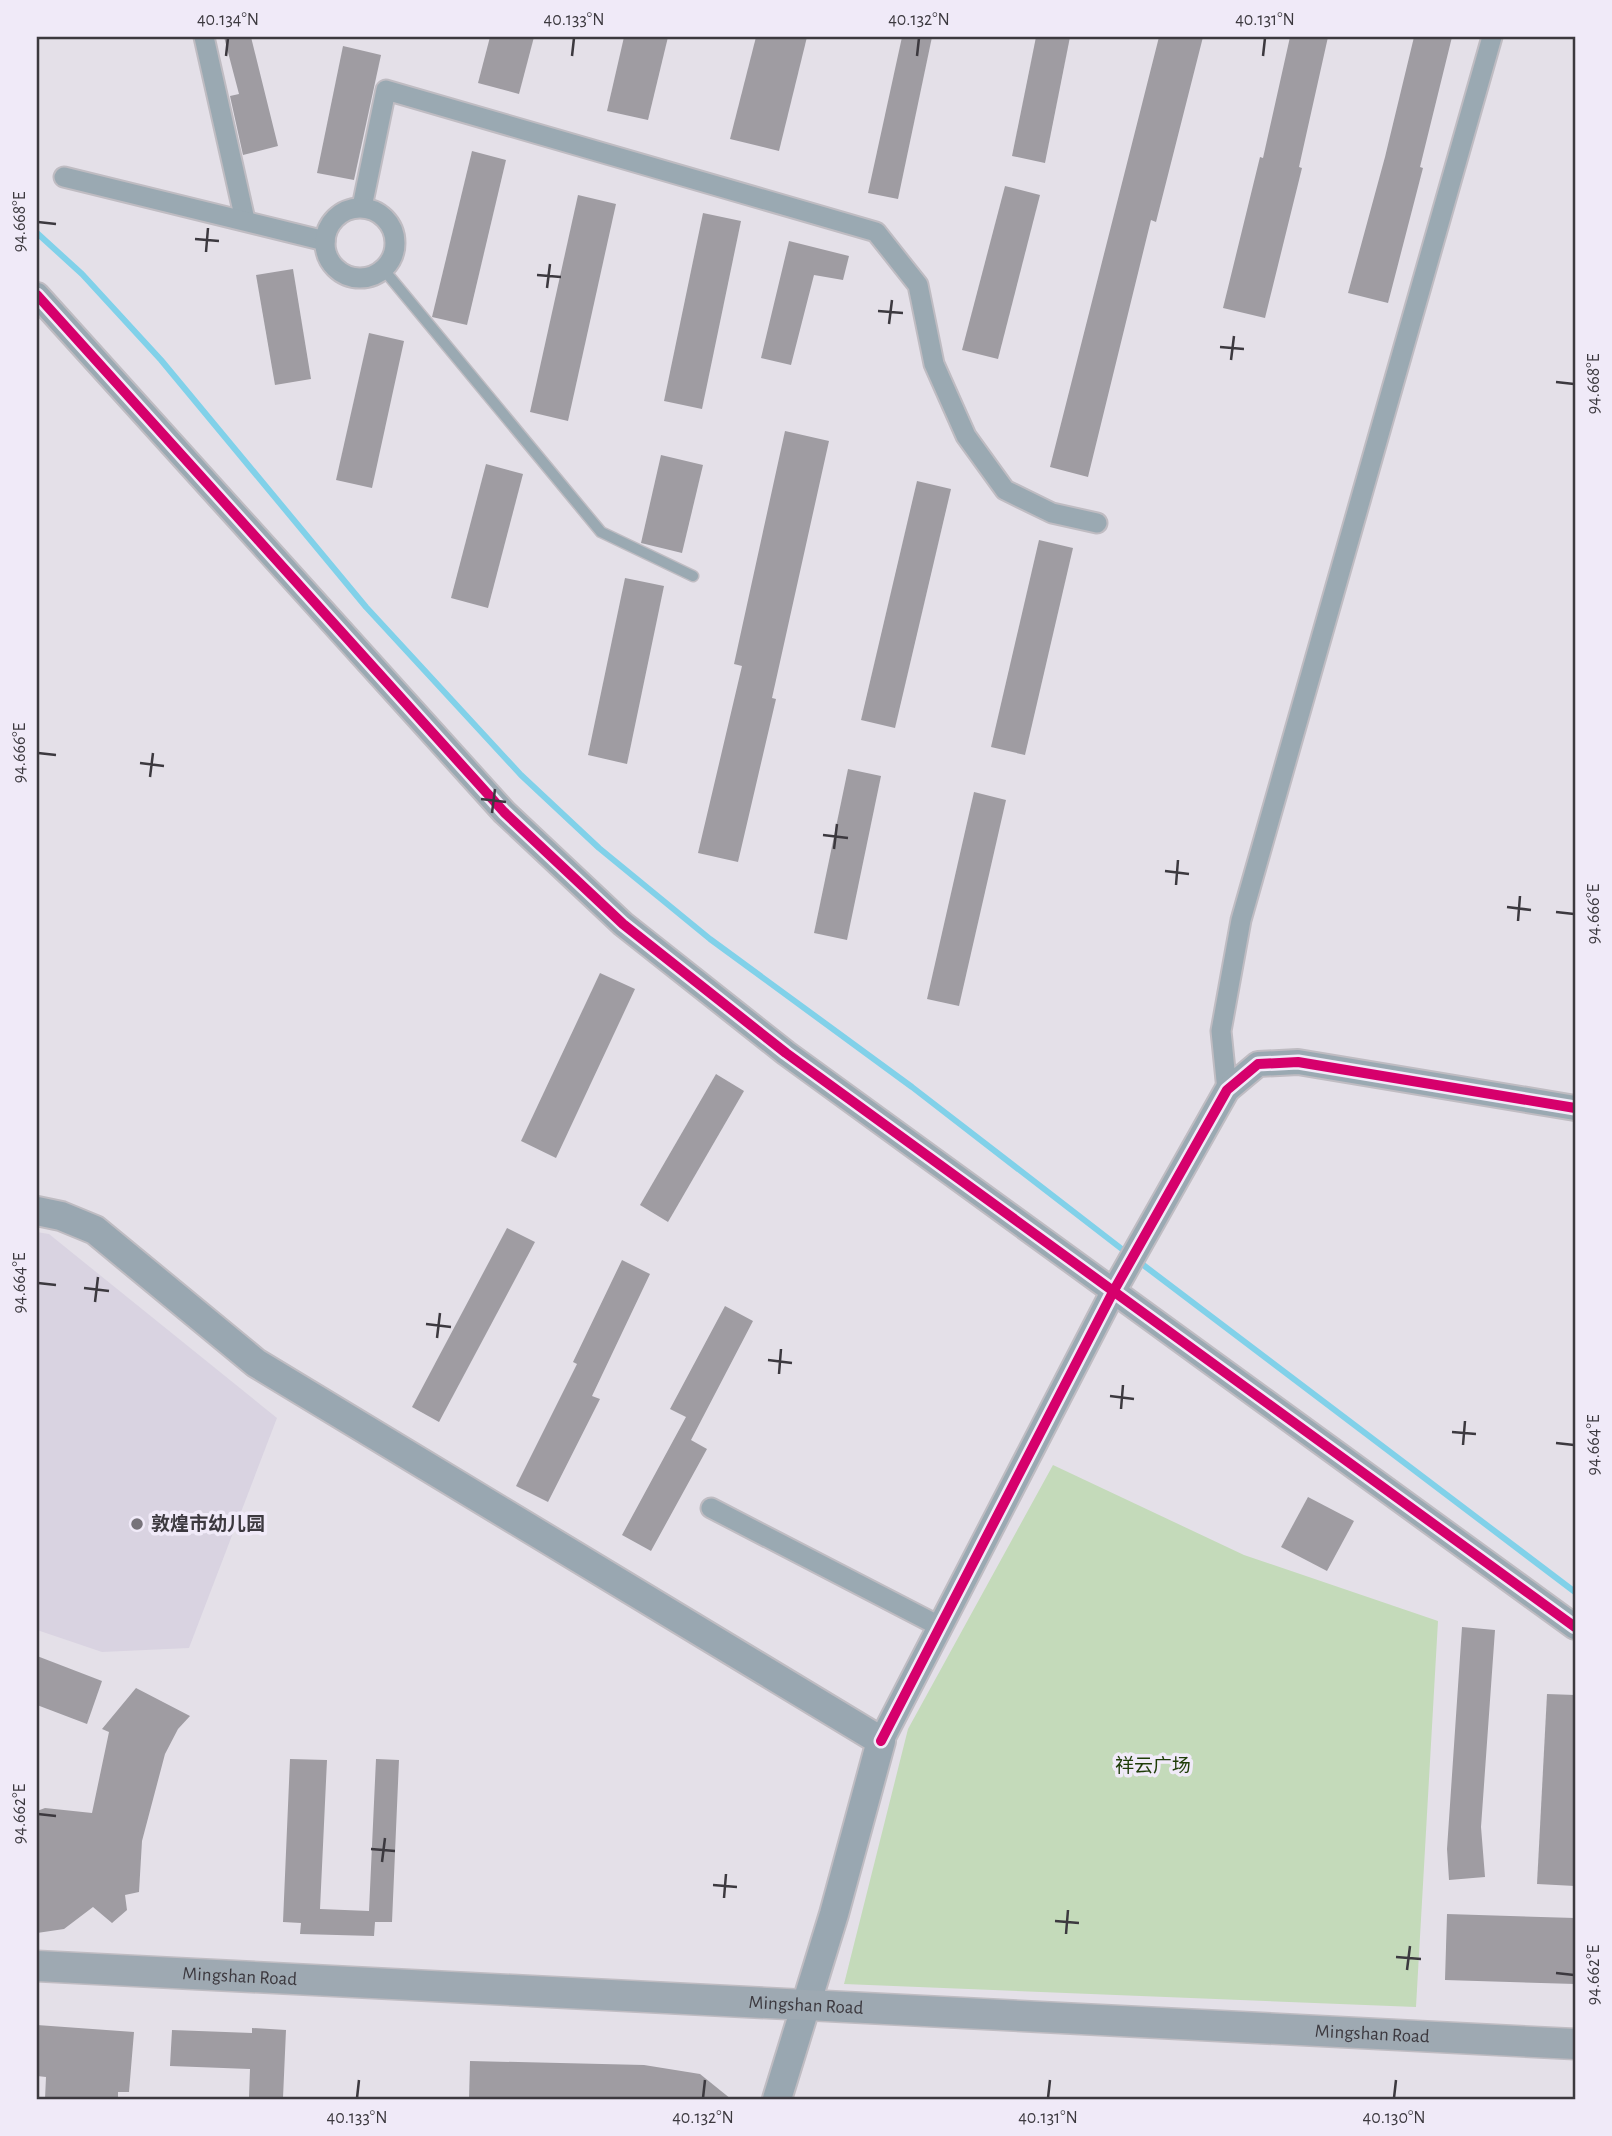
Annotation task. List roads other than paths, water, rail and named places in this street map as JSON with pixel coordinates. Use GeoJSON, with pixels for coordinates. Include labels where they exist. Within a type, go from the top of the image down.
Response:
{"type":"FeatureCollection","features":[{"type":"Feature","properties":{"kind":"main road"},"geometry":{"type":"LineString","coordinates":[[37,1211],[61,1216],[94,1230],[256,1363],[881,1741],[834,1914],[777,2099]]}},
{"type":"Feature","properties":{"kind":"main road","name":"Mingshan Road"},"geometry":{"type":"LineString","coordinates":[[37,1965],[1575,2044]]}},
{"type":"Feature","properties":{"kind":"street"},"geometry":{"type":"LineString","coordinates":[[204,37],[245,220]]}},
{"type":"Feature","properties":{"kind":"street"},"geometry":{"type":"LineString","coordinates":[[1227,1090],[1221,1031],[1241,920],[1492,37]]}},
{"type":"Feature","properties":{"kind":"street"},"geometry":{"type":"LineString","coordinates":[[362,207],[387,90],[876,232],[918,285],[934,364],[966,436],[1005,490],[1052,513],[1097,523]]}},
{"type":"Feature","properties":{"kind":"street"},"geometry":{"type":"LineString","coordinates":[[64,177],[325,241]]}},
{"type":"Feature","properties":{"kind":"street"},"geometry":{"type":"LineString","coordinates":[[362,207],[376,211],[387,219],[394,230],[396,244],[393,258],[384,270],[372,277],[357,279],[344,275],[333,267],[325,241],[328,228],[337,216],[348,209],[362,207]]}},
{"type":"Feature","properties":{"kind":"street"},"geometry":{"type":"LineString","coordinates":[[37,295],[504,812],[623,924],[786,1054],[1575,1627]]}},
{"type":"Feature","properties":{"kind":"street"},"geometry":{"type":"LineString","coordinates":[[881,1741],[1113,1292],[1227,1090],[1258,1064],[1298,1062],[1575,1108]]}},
{"type":"Feature","properties":{"kind":"street"},"geometry":{"type":"LineString","coordinates":[[711,1508],[939,1626]]}},
{"type":"Feature","properties":{"kind":"lane"},"geometry":{"type":"LineString","coordinates":[[384,270],[601,532],[693,576]]}},
{"type":"Feature","properties":{"kind":"waterway"},"geometry":{"type":"LineString","coordinates":[[37,233],[82,274],[161,360],[366,607],[521,775],[599,848],[710,939],[912,1087],[1127,1253]]}},
{"type":"Feature","properties":{"kind":"waterway"},"geometry":{"type":"LineString","coordinates":[[1138,1261],[1575,1592]]}},
{"type":"Feature","properties":{"kind":"place","name":"敦煌市幼儿园"},"geometry":{"type":"Point","coordinates":[137,1524]}},
{"type":"Feature","properties":{"kind":"park label","name":"祥云广场"},"geometry":{"type":"Point","coordinates":[1153,1766]}}]}
